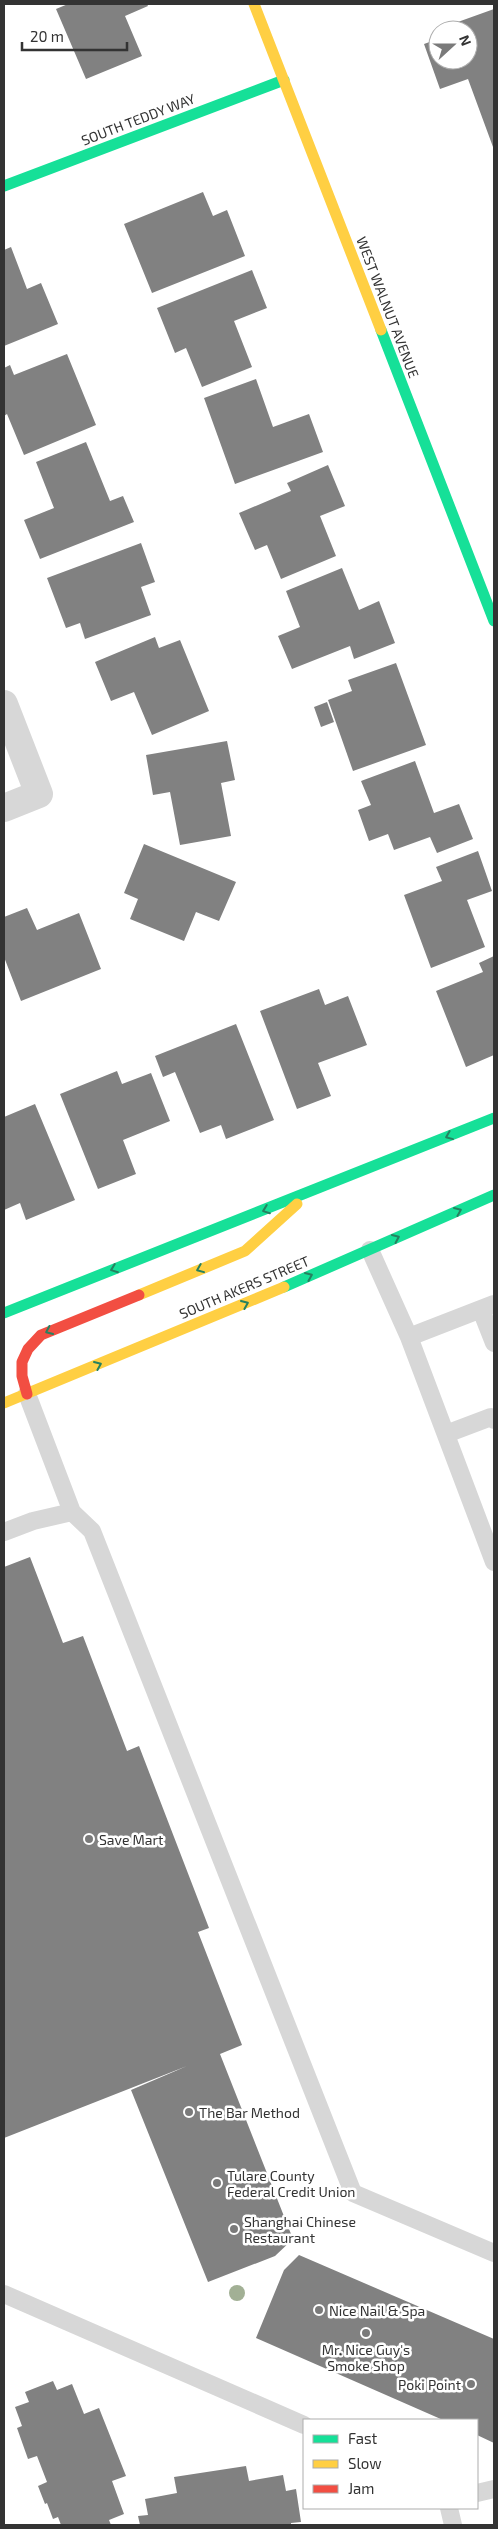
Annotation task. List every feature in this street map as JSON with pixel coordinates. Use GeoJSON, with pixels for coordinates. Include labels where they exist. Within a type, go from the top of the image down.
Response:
{"type":"FeatureCollection","features":[{"type":"Feature","properties":{"kind":"main road","name":"WEST WALNUT AVENUE"},"geometry":{"type":"LineString","coordinates":[[254,4],[494,621]]}},
{"type":"Feature","properties":{"kind":"main road","name":"SOUTH TEDDY WAY"},"geometry":{"type":"LineString","coordinates":[[4,186],[284,80]]}},
{"type":"Feature","properties":{"kind":"main road"},"geometry":{"type":"LineString","coordinates":[[4,1313],[494,1118]]}},
{"type":"Feature","properties":{"kind":"main road"},"geometry":{"type":"LineString","coordinates":[[27,1394],[20,1377],[21,1361],[28,1347],[41,1335],[245,1251],[311,1192]]}},
{"type":"Feature","properties":{"kind":"main road","name":"SOUTH AKERS STREET"},"geometry":{"type":"LineString","coordinates":[[4,1403],[370,1250],[494,1195]]}},
{"type":"Feature","properties":{"kind":"street"},"geometry":{"type":"LineString","coordinates":[[4,704],[39,794],[4,808]]}},
{"type":"Feature","properties":{"kind":"lane"},"geometry":{"type":"LineString","coordinates":[[370,1250],[409,1337],[494,1562]]}},
{"type":"Feature","properties":{"kind":"lane"},"geometry":{"type":"LineString","coordinates":[[409,1337],[488,1307],[494,1343]]}},
{"type":"Feature","properties":{"kind":"lane"},"geometry":{"type":"LineString","coordinates":[[27,1394],[72,1512],[92,1531],[353,2193],[494,2253]]}},
{"type":"Feature","properties":{"kind":"lane"},"geometry":{"type":"LineString","coordinates":[[446,1434],[490,1417],[494,1420]]}},
{"type":"Feature","properties":{"kind":"lane"},"geometry":{"type":"LineString","coordinates":[[4,1532],[33,1521],[72,1512]]}},
{"type":"Feature","properties":{"kind":"lane"},"geometry":{"type":"LineString","coordinates":[[4,2294],[303,2425]]}},
{"type":"Feature","properties":{"kind":"lane"},"geometry":{"type":"LineString","coordinates":[[478,2493],[494,2489]]}},
{"type":"Feature","properties":{"kind":"lane"},"geometry":{"type":"LineString","coordinates":[[449,2509],[453,2525]]}},
{"type":"Feature","properties":{"kind":"building"},"geometry":{"type":"Polygon","coordinates":[[[68,4],[147,4],[148,6],[125,16],[142,56],[86,79],[56,9],[68,4]]]}},
{"type":"Feature","properties":{"kind":"building"},"geometry":{"type":"Polygon","coordinates":[[[494,9],[494,147],[468,79],[440,89],[433,70],[478,70],[478,20],[463,20],[494,9]]]}},
{"type":"Feature","properties":{"kind":"building"},"geometry":{"type":"Polygon","coordinates":[[[428,43],[428,55],[424,44],[428,43]]]}},
{"type":"Feature","properties":{"kind":"building"},"geometry":{"type":"Polygon","coordinates":[[[203,192],[213,216],[227,210],[245,256],[152,293],[124,224],[203,192]]]}},
{"type":"Feature","properties":{"kind":"building"},"geometry":{"type":"Polygon","coordinates":[[[11,247],[27,289],[41,283],[58,324],[4,346],[4,250],[11,247]]]}},
{"type":"Feature","properties":{"kind":"building"},"geometry":{"type":"Polygon","coordinates":[[[252,270],[267,308],[234,321],[252,367],[202,387],[186,348],[175,353],[157,308],[252,270]]]}},
{"type":"Feature","properties":{"kind":"building"},"geometry":{"type":"Polygon","coordinates":[[[67,354],[96,425],[24,455],[7,414],[4,416],[4,368],[10,365],[14,375],[67,354]]]}},
{"type":"Feature","properties":{"kind":"building"},"geometry":{"type":"Polygon","coordinates":[[[256,379],[273,427],[309,414],[323,452],[235,484],[204,398],[256,379]]]}},
{"type":"Feature","properties":{"kind":"building"},"geometry":{"type":"Polygon","coordinates":[[[86,442],[110,501],[123,496],[134,522],[40,559],[24,520],[54,508],[36,462],[86,442]]]}},
{"type":"Feature","properties":{"kind":"building"},"geometry":{"type":"Polygon","coordinates":[[[328,465],[345,506],[320,516],[336,556],[281,579],[267,545],[255,550],[239,513],[291,491],[287,483],[328,465]]]}},
{"type":"Feature","properties":{"kind":"building"},"geometry":{"type":"Polygon","coordinates":[[[141,543],[155,582],[141,587],[151,615],[85,639],[80,623],[66,628],[47,578],[141,543]]]}},
{"type":"Feature","properties":{"kind":"building"},"geometry":{"type":"Polygon","coordinates":[[[342,568],[359,610],[379,601],[395,643],[354,659],[350,646],[292,669],[278,636],[300,627],[286,591],[342,568]]]}},
{"type":"Feature","properties":{"kind":"building"},"geometry":{"type":"Polygon","coordinates":[[[155,637],[159,648],[180,640],[209,711],[152,735],[134,692],[111,701],[95,662],[155,637]]]}},
{"type":"Feature","properties":{"kind":"building"},"geometry":{"type":"Polygon","coordinates":[[[396,663],[426,745],[353,771],[328,700],[352,691],[348,680],[396,663]]]}},
{"type":"Feature","properties":{"kind":"building"},"geometry":{"type":"Polygon","coordinates":[[[327,702],[334,722],[321,727],[314,707],[327,702]]]}},
{"type":"Feature","properties":{"kind":"building"},"geometry":{"type":"Polygon","coordinates":[[[227,741],[235,780],[221,783],[231,836],[180,845],[170,792],[153,795],[146,755],[227,741]]]}},
{"type":"Feature","properties":{"kind":"building"},"geometry":{"type":"Polygon","coordinates":[[[415,761],[434,813],[459,804],[473,839],[437,853],[430,837],[394,850],[388,834],[369,841],[358,810],[371,805],[361,781],[415,761]]]}},
{"type":"Feature","properties":{"kind":"building"},"geometry":{"type":"Polygon","coordinates":[[[144,844],[236,882],[219,921],[196,912],[184,941],[130,919],[138,899],[124,893],[144,844]]]}},
{"type":"Feature","properties":{"kind":"building"},"geometry":{"type":"Polygon","coordinates":[[[478,851],[492,891],[467,900],[485,947],[431,968],[404,895],[442,881],[436,867],[478,851]]]}},
{"type":"Feature","properties":{"kind":"building"},"geometry":{"type":"Polygon","coordinates":[[[27,908],[37,930],[79,913],[101,969],[21,1001],[4,957],[4,917],[27,908]]]}},
{"type":"Feature","properties":{"kind":"building"},"geometry":{"type":"Polygon","coordinates":[[[494,956],[494,1055],[466,1067],[436,991],[483,972],[479,963],[494,956]]]}},
{"type":"Feature","properties":{"kind":"building"},"geometry":{"type":"Polygon","coordinates":[[[319,989],[325,1005],[348,996],[367,1045],[318,1063],[331,1096],[297,1109],[260,1011],[319,989]]]}},
{"type":"Feature","properties":{"kind":"building"},"geometry":{"type":"Polygon","coordinates":[[[236,1024],[274,1120],[226,1139],[221,1125],[200,1133],[175,1072],[163,1077],[155,1056],[236,1024]]]}},
{"type":"Feature","properties":{"kind":"building"},"geometry":{"type":"Polygon","coordinates":[[[117,1071],[122,1084],[151,1073],[170,1121],[123,1140],[136,1174],[98,1189],[60,1094],[117,1071]]]}},
{"type":"Feature","properties":{"kind":"building"},"geometry":{"type":"Polygon","coordinates":[[[35,1104],[75,1200],[26,1220],[20,1203],[4,1210],[4,1117],[35,1104]]]}},
{"type":"Feature","properties":{"kind":"building","name":"Save Mart"},"geometry":{"type":"Polygon","coordinates":[[[30,1557],[63,1643],[83,1636],[127,1751],[139,1746],[209,1928],[198,1932],[242,2045],[220,2054],[293,2239],[275,2256],[208,2282],[131,2090],[187,2066],[4,2138],[4,1567],[30,1557]]]}},
{"type":"Feature","properties":{"kind":"building"},"geometry":{"type":"Polygon","coordinates":[[[299,2255],[494,2339],[494,2443],[478,2435],[478,2419],[441,2419],[256,2338],[284,2270],[299,2255]]]}},
{"type":"Feature","properties":{"kind":"building"},"geometry":{"type":"Polygon","coordinates":[[[53,2381],[57,2390],[72,2384],[84,2414],[99,2408],[126,2476],[112,2481],[124,2514],[109,2520],[111,2525],[61,2525],[58,2517],[53,2519],[47,2503],[45,2504],[38,2486],[47,2482],[37,2456],[28,2459],[17,2428],[22,2426],[15,2407],[29,2402],[25,2392],[53,2381]]]}},
{"type":"Feature","properties":{"kind":"building"},"geometry":{"type":"Polygon","coordinates":[[[246,2466],[249,2481],[283,2475],[286,2491],[296,2489],[301,2522],[291,2523],[291,2525],[140,2525],[138,2516],[148,2515],[145,2499],[177,2493],[174,2477],[246,2466]]]}},
{"type":"Feature","properties":{"kind":"traffic: fast"},"geometry":{"type":"LineString","coordinates":[[4,186],[284,80]]}},
{"type":"Feature","properties":{"kind":"traffic: fast"},"geometry":{"type":"LineString","coordinates":[[381,330],[494,621]]}},
{"type":"Feature","properties":{"kind":"traffic: fast"},"geometry":{"type":"LineString","coordinates":[[4,1313],[494,1118]]}},
{"type":"Feature","properties":{"kind":"traffic: fast"},"geometry":{"type":"LineString","coordinates":[[284,1287],[494,1195]]}},
{"type":"Feature","properties":{"kind":"traffic: slow"},"geometry":{"type":"LineString","coordinates":[[254,4],[381,330]]}},
{"type":"Feature","properties":{"kind":"traffic: slow"},"geometry":{"type":"LineString","coordinates":[[139,1295],[245,1251],[297,1204]]}},
{"type":"Feature","properties":{"kind":"traffic: slow"},"geometry":{"type":"LineString","coordinates":[[4,1403],[284,1287]]}},
{"type":"Feature","properties":{"kind":"traffic: jam"},"geometry":{"type":"LineString","coordinates":[[27,1394],[22,1376],[22,1362],[28,1349],[41,1335],[139,1295]]}},
{"type":"Feature","properties":{"kind":"place","name":"Save Mart"},"geometry":{"type":"Point","coordinates":[89,1839]}},
{"type":"Feature","properties":{"kind":"place","name":"The Bar Method"},"geometry":{"type":"Point","coordinates":[189,2112]}},
{"type":"Feature","properties":{"kind":"place","name":"Tulare County Federal Credit Union"},"geometry":{"type":"Point","coordinates":[217,2183]}},
{"type":"Feature","properties":{"kind":"place","name":"Shanghai Chinese Restaurant"},"geometry":{"type":"Point","coordinates":[234,2229]}},
{"type":"Feature","properties":{"kind":"place","name":"Nice Nail & Spa"},"geometry":{"type":"Point","coordinates":[319,2310]}},
{"type":"Feature","properties":{"kind":"place","name":"Mr. Nice Guy's Smoke Shop"},"geometry":{"type":"Point","coordinates":[366,2333]}},
{"type":"Feature","properties":{"kind":"place","name":"Poki Point"},"geometry":{"type":"Point","coordinates":[471,2384]}}]}
